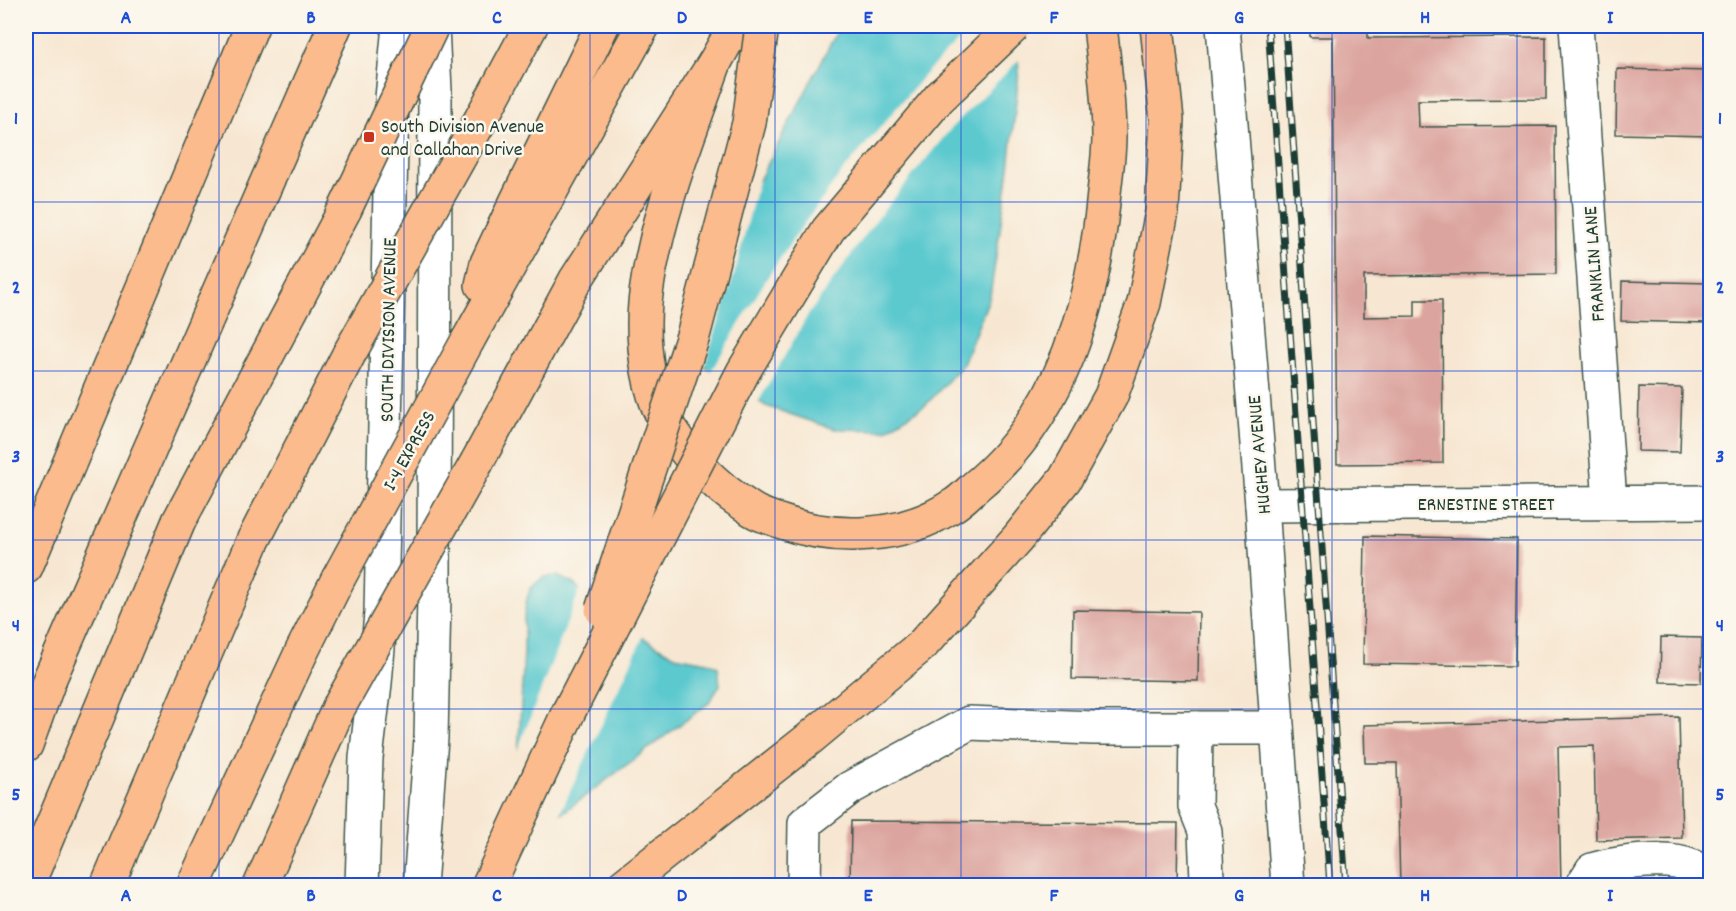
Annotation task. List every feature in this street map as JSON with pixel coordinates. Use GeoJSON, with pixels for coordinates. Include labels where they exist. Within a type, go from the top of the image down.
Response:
{"type":"FeatureCollection","features":[{"type":"Feature","properties":{"kind":"highway"},"geometry":{"type":"LineString","coordinates":[[26,567],[252,26]]}},
{"type":"Feature","properties":{"kind":"highway"},"geometry":{"type":"LineString","coordinates":[[26,745],[50,678],[335,26]]}},
{"type":"Feature","properties":{"kind":"highway"},"geometry":{"type":"LineString","coordinates":[[27,885],[179,521],[345,209],[432,26]]}},
{"type":"Feature","properties":{"kind":"highway"},"geometry":{"type":"LineString","coordinates":[[107,885],[253,542],[349,354],[531,26]]}},
{"type":"Feature","properties":{"kind":"highway"},"geometry":{"type":"LineString","coordinates":[[515,232],[602,26]]}},
{"type":"Feature","properties":{"kind":"highway"},"geometry":{"type":"LineString","coordinates":[[515,232],[643,26]]}},
{"type":"Feature","properties":{"kind":"highway"},"geometry":{"type":"LineString","coordinates":[[260,885],[339,707],[477,462],[575,281],[715,62],[735,26]]}},
{"type":"Feature","properties":{"kind":"highway"},"geometry":{"type":"LineString","coordinates":[[569,711],[693,336],[749,123],[762,26]]}},
{"type":"Feature","properties":{"kind":"highway"},"geometry":{"type":"LineString","coordinates":[[488,885],[569,711],[743,372],[828,230],[939,98],[1014,26]]}},
{"type":"Feature","properties":{"kind":"highway"},"geometry":{"type":"LineString","coordinates":[[715,62],[669,188],[648,273],[644,325],[649,375],[662,414],[688,455],[715,483],[753,511],[799,528],[851,535],[904,529],[952,507],[992,473],[1022,440],[1047,401],[1070,352],[1089,292],[1102,219],[1109,139],[1106,73],[1100,26]]}},
{"type":"Feature","properties":{"kind":"highway"},"geometry":{"type":"LineString","coordinates":[[623,885],[809,739],[922,645],[1018,538],[1065,479],[1111,396],[1144,303],[1162,212],[1167,120],[1157,26]]}},
{"type":"Feature","properties":{"kind":"highway","name":"I-4 EXPRESS"},"geometry":{"type":"LineString","coordinates":[[193,885],[296,663],[338,579],[468,340],[487,263],[515,232]]}},
{"type":"Feature","properties":{"kind":"street","name":"SOUTH DIVISION AVENUE"},"geometry":{"type":"LineString","coordinates":[[362,885],[366,758],[381,613],[392,98],[399,26]]}},
{"type":"Feature","properties":{"kind":"street"},"geometry":{"type":"LineString","coordinates":[[420,885],[431,738],[433,609],[435,91],[432,26]]}},
{"type":"Feature","properties":{"kind":"street","name":"HUGHEY AVENUE"},"geometry":{"type":"LineString","coordinates":[[1223,26],[1262,505],[1288,885]]}},
{"type":"Feature","properties":{"kind":"street","name":"FRANKLIN LANE"},"geometry":{"type":"LineString","coordinates":[[1576,26],[1610,502]]}},
{"type":"Feature","properties":{"kind":"street","name":"ERNESTINE STREET"},"geometry":{"type":"LineString","coordinates":[[1262,505],[1710,502]]}},
{"type":"Feature","properties":{"kind":"street"},"geometry":{"type":"LineString","coordinates":[[804,885],[805,823],[850,788],[969,723],[1093,728],[1277,728]]}},
{"type":"Feature","properties":{"kind":"street"},"geometry":{"type":"LineString","coordinates":[[1196,728],[1195,806],[1205,831],[1207,879]]}},
{"type":"Feature","properties":{"kind":"street"},"geometry":{"type":"LineString","coordinates":[[1582,885],[1592,870],[1610,864],[1672,861],[1689,863],[1701,870],[1708,885]]}},
{"type":"Feature","properties":{"kind":"water"},"geometry":{"type":"Polygon","coordinates":[[[840,26],[1015,26],[1019,71],[1009,170],[990,296],[963,364],[926,405],[886,430],[834,429],[766,406],[711,373],[701,361],[755,188],[840,26]]]}},
{"type":"Feature","properties":{"kind":"water"},"geometry":{"type":"Polygon","coordinates":[[[557,576],[571,582],[631,631],[675,656],[707,662],[718,667],[720,685],[709,703],[565,811],[545,819],[517,774],[524,617],[531,588],[543,577],[557,576]]]}},
{"type":"Feature","properties":{"kind":"pier"},"geometry":{"type":"Polygon","coordinates":[[[973,26],[1018,26],[1021,58],[953,126],[876,220],[808,315],[757,404],[709,376],[699,363],[719,265],[761,170],[735,272],[704,367],[711,371],[769,275],[840,175],[927,72],[973,26]]]}},
{"type":"Feature","properties":{"kind":"pier"},"geometry":{"type":"Polygon","coordinates":[[[581,587],[633,629],[644,635],[558,817],[545,822],[531,823],[516,803],[516,754],[581,587]]]}},
{"type":"Feature","properties":{"kind":"building"},"geometry":{"type":"Polygon","coordinates":[[[1310,26],[1368,26],[1368,38],[1546,37],[1546,99],[1418,100],[1419,127],[1555,126],[1556,274],[1364,276],[1364,317],[1415,316],[1415,300],[1442,300],[1443,463],[1337,464],[1333,37],[1310,37],[1310,26]]]}},
{"type":"Feature","properties":{"kind":"building"},"geometry":{"type":"Polygon","coordinates":[[[1617,69],[1710,71],[1710,136],[1616,134],[1617,69]]]}},
{"type":"Feature","properties":{"kind":"building"},"geometry":{"type":"Polygon","coordinates":[[[1622,281],[1710,283],[1710,323],[1621,321],[1622,281]]]}},
{"type":"Feature","properties":{"kind":"building"},"geometry":{"type":"Polygon","coordinates":[[[1639,387],[1682,388],[1680,452],[1638,451],[1639,387]]]}},
{"type":"Feature","properties":{"kind":"building"},"geometry":{"type":"Polygon","coordinates":[[[1365,536],[1517,539],[1515,666],[1363,664],[1365,536]]]}},
{"type":"Feature","properties":{"kind":"building"},"geometry":{"type":"Polygon","coordinates":[[[1073,610],[1199,612],[1198,681],[1072,679],[1073,610]]]}},
{"type":"Feature","properties":{"kind":"building"},"geometry":{"type":"Polygon","coordinates":[[[1661,637],[1702,638],[1701,683],[1660,682],[1661,637]]]}},
{"type":"Feature","properties":{"kind":"building"},"geometry":{"type":"Polygon","coordinates":[[[1679,717],[1682,838],[1596,840],[1594,746],[1558,747],[1561,886],[1400,886],[1397,763],[1365,763],[1364,725],[1679,717]]]}},
{"type":"Feature","properties":{"kind":"building"},"geometry":{"type":"Polygon","coordinates":[[[851,821],[1178,823],[1177,886],[850,886],[851,821]]]}},
{"type":"Feature","properties":{"kind":"building"},"geometry":{"type":"Polygon","coordinates":[[[1657,882],[1657,886],[1613,886],[1612,884],[1657,882]]]}},
{"type":"Feature","properties":{"kind":"railway"},"geometry":{"type":"LineString","coordinates":[[1268,26],[1330,886]]}},
{"type":"Feature","properties":{"kind":"railway"},"geometry":{"type":"LineString","coordinates":[[1285,26],[1346,886]]}},
{"type":"Feature","properties":{"kind":"place","name":"South Division Avenue and Callahan Drive"},"geometry":{"type":"Point","coordinates":[369,137]}}]}
